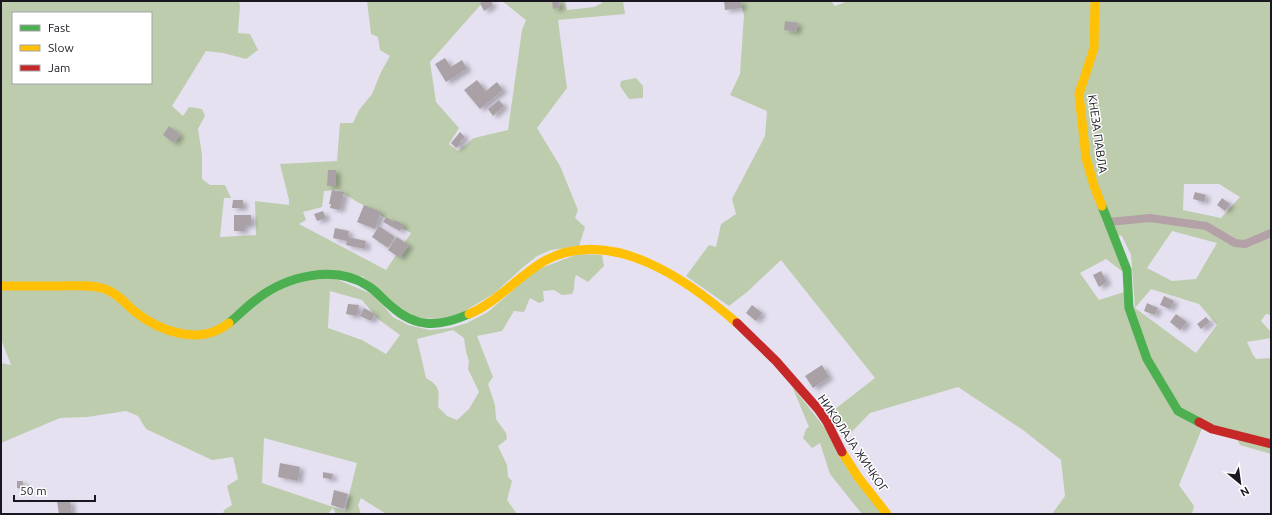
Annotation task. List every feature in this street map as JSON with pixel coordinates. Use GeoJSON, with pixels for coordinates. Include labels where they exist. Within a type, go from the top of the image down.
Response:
{"type":"FeatureCollection","features":[{"type":"Feature","properties":{"kind":"street","name":"КНЕЗА ПАВЛА"},"geometry":{"type":"LineString","coordinates":[[1095,1],[1094,48],[1078,94],[1086,158],[1094,186],[1127,270],[1129,308],[1147,359],[1178,411],[1212,429],[1271,444]]}},
{"type":"Feature","properties":{"kind":"street"},"geometry":{"type":"LineString","coordinates":[[1109,222],[1150,218],[1206,226],[1235,243],[1245,244],[1271,233]]}},
{"type":"Feature","properties":{"kind":"street","name":"НИКОЛАЈА ЖИЧКОГ"},"geometry":{"type":"LineString","coordinates":[[1,286],[75,286],[99,288],[115,294],[147,320],[157,326],[185,334],[198,335],[213,333],[220,330],[258,298],[282,285],[308,276],[331,274],[360,281],[368,286],[406,319],[429,325],[448,322],[469,315],[487,304],[539,262],[548,258],[568,252],[588,250],[612,251],[627,254],[653,264],[680,280],[723,311],[761,344],[778,362],[823,417],[850,464],[887,514]]}},
{"type":"Feature","properties":{"kind":"green space"},"geometry":{"type":"Polygon","coordinates":[[[1,1],[239,1],[238,33],[250,34],[258,50],[246,59],[223,53],[206,51],[172,106],[183,116],[189,107],[202,109],[205,116],[198,129],[202,155],[202,179],[210,185],[225,185],[231,198],[224,198],[220,237],[256,235],[255,201],[289,205],[280,164],[337,161],[340,123],[353,123],[359,110],[372,94],[381,72],[390,56],[380,50],[378,37],[371,34],[367,1],[484,1],[430,62],[436,102],[459,128],[449,144],[458,151],[474,138],[508,130],[522,30],[526,20],[502,1],[565,1],[567,10],[594,7],[602,3],[602,1],[623,1],[625,14],[558,20],[567,88],[537,128],[560,166],[578,210],[575,218],[585,227],[579,246],[551,250],[537,256],[495,293],[451,319],[410,318],[362,276],[334,278],[374,295],[393,317],[408,325],[430,330],[450,328],[467,323],[488,312],[536,270],[578,254],[602,255],[604,266],[588,282],[576,275],[572,294],[562,295],[554,290],[543,291],[544,301],[539,303],[530,298],[524,312],[514,311],[502,331],[477,336],[493,377],[488,384],[495,405],[496,419],[506,433],[507,439],[498,446],[507,465],[508,477],[512,481],[507,500],[517,514],[386,514],[361,498],[358,505],[361,514],[336,514],[333,508],[328,514],[223,514],[224,510],[232,505],[227,486],[238,479],[233,457],[212,460],[146,429],[138,416],[126,411],[87,417],[60,418],[1,443],[1,363],[11,365],[1,339],[1,1]],[[337,190],[324,191],[322,207],[303,212],[306,220],[299,224],[386,270],[411,233],[337,190]],[[330,291],[328,328],[362,340],[386,354],[400,335],[378,319],[362,300],[330,291]],[[453,330],[417,339],[426,378],[437,387],[439,393],[438,407],[447,416],[457,420],[469,409],[479,392],[468,369],[469,361],[464,338],[453,330]],[[264,438],[262,483],[345,511],[357,463],[264,438]]]}},
{"type":"Feature","properties":{"kind":"green space"},"geometry":{"type":"Polygon","coordinates":[[[740,1],[831,1],[835,6],[848,1],[1271,1],[1271,315],[1266,314],[1261,321],[1271,332],[1271,338],[1247,342],[1256,359],[1271,358],[1271,454],[1240,445],[1236,438],[1203,426],[1179,485],[1194,506],[1192,514],[1052,514],[1065,496],[1061,460],[1023,430],[958,387],[870,413],[845,439],[830,413],[875,378],[781,260],[747,292],[729,306],[686,276],[709,245],[716,247],[721,224],[736,214],[732,199],[765,136],[767,111],[730,95],[740,74],[744,15],[740,1]],[[1184,184],[1183,210],[1221,218],[1240,197],[1219,184],[1184,184]],[[1172,231],[1147,268],[1172,281],[1196,279],[1217,243],[1172,231]],[[1119,235],[1123,272],[1106,259],[1080,273],[1099,300],[1124,292],[1135,308],[1131,255],[1122,236],[1119,235]],[[1151,289],[1135,308],[1196,353],[1217,325],[1199,304],[1151,289]]]}},
{"type":"Feature","properties":{"kind":"green space"},"geometry":{"type":"Polygon","coordinates":[[[636,78],[643,86],[643,98],[629,99],[620,86],[621,81],[636,78]]]}},
{"type":"Feature","properties":{"kind":"green space"},"geometry":{"type":"Polygon","coordinates":[[[792,386],[892,514],[862,514],[830,474],[820,443],[812,448],[803,438],[806,429],[809,427],[792,386]]]}},
{"type":"Feature","properties":{"kind":"building"},"geometry":{"type":"Polygon","coordinates":[[[484,1],[491,1],[493,5],[484,11],[480,3],[484,1]]]}},
{"type":"Feature","properties":{"kind":"building"},"geometry":{"type":"Polygon","coordinates":[[[552,1],[559,1],[560,8],[553,9],[552,1]]]}},
{"type":"Feature","properties":{"kind":"building"},"geometry":{"type":"Polygon","coordinates":[[[724,1],[741,1],[742,8],[725,10],[724,1]]]}},
{"type":"Feature","properties":{"kind":"building"},"geometry":{"type":"Polygon","coordinates":[[[785,21],[798,23],[796,32],[784,30],[785,21]]]}},
{"type":"Feature","properties":{"kind":"building"},"geometry":{"type":"Polygon","coordinates":[[[445,58],[451,67],[462,60],[467,69],[446,82],[435,64],[445,58]]]}},
{"type":"Feature","properties":{"kind":"building"},"geometry":{"type":"Polygon","coordinates":[[[477,80],[486,91],[497,82],[503,90],[480,109],[464,90],[477,80]]]}},
{"type":"Feature","properties":{"kind":"building"},"geometry":{"type":"Polygon","coordinates":[[[499,100],[504,106],[493,116],[488,109],[499,100]]]}},
{"type":"Feature","properties":{"kind":"building"},"geometry":{"type":"Polygon","coordinates":[[[169,126],[180,135],[174,143],[163,135],[169,126]]]}},
{"type":"Feature","properties":{"kind":"building"},"geometry":{"type":"Polygon","coordinates":[[[460,132],[465,137],[460,142],[461,144],[456,148],[451,143],[460,132]]]}},
{"type":"Feature","properties":{"kind":"building"},"geometry":{"type":"Polygon","coordinates":[[[328,170],[336,170],[336,186],[327,186],[328,170]]]}},
{"type":"Feature","properties":{"kind":"building"},"geometry":{"type":"Polygon","coordinates":[[[332,190],[344,192],[340,210],[330,208],[331,204],[329,204],[332,190]]]}},
{"type":"Feature","properties":{"kind":"building"},"geometry":{"type":"Polygon","coordinates":[[[1195,192],[1206,195],[1204,202],[1193,199],[1195,192]]]}},
{"type":"Feature","properties":{"kind":"building"},"geometry":{"type":"Polygon","coordinates":[[[1222,198],[1230,204],[1225,211],[1217,205],[1222,198]]]}},
{"type":"Feature","properties":{"kind":"building"},"geometry":{"type":"Polygon","coordinates":[[[233,200],[243,200],[243,208],[232,208],[233,200]]]}},
{"type":"Feature","properties":{"kind":"building"},"geometry":{"type":"Polygon","coordinates":[[[364,205],[381,212],[375,229],[357,222],[364,205]]]}},
{"type":"Feature","properties":{"kind":"building"},"geometry":{"type":"Polygon","coordinates":[[[323,211],[326,218],[317,221],[314,214],[323,211]]]}},
{"type":"Feature","properties":{"kind":"building"},"geometry":{"type":"Polygon","coordinates":[[[234,215],[251,215],[251,225],[244,225],[244,231],[234,231],[234,215]]]}},
{"type":"Feature","properties":{"kind":"building"},"geometry":{"type":"Polygon","coordinates":[[[386,217],[394,222],[395,220],[404,225],[400,231],[383,222],[386,217]]]}},
{"type":"Feature","properties":{"kind":"building"},"geometry":{"type":"Polygon","coordinates":[[[379,226],[395,237],[388,248],[372,237],[379,226]]]}},
{"type":"Feature","properties":{"kind":"building"},"geometry":{"type":"Polygon","coordinates":[[[335,228],[349,231],[348,237],[366,241],[365,249],[346,245],[347,241],[333,238],[335,228]]]}},
{"type":"Feature","properties":{"kind":"building"},"geometry":{"type":"Polygon","coordinates":[[[397,237],[409,245],[400,258],[388,250],[397,237]]]}},
{"type":"Feature","properties":{"kind":"building"},"geometry":{"type":"Polygon","coordinates":[[[1101,271],[1107,282],[1099,287],[1093,275],[1101,271]]]}},
{"type":"Feature","properties":{"kind":"building"},"geometry":{"type":"Polygon","coordinates":[[[1164,296],[1174,301],[1170,309],[1160,305],[1164,296]]]}},
{"type":"Feature","properties":{"kind":"building"},"geometry":{"type":"Polygon","coordinates":[[[1147,303],[1158,308],[1155,315],[1144,311],[1147,303]]]}},
{"type":"Feature","properties":{"kind":"building"},"geometry":{"type":"Polygon","coordinates":[[[348,304],[359,305],[357,316],[346,314],[348,304]]]}},
{"type":"Feature","properties":{"kind":"building"},"geometry":{"type":"Polygon","coordinates":[[[752,305],[762,313],[756,321],[746,313],[752,305]]]}},
{"type":"Feature","properties":{"kind":"building"},"geometry":{"type":"Polygon","coordinates":[[[364,308],[375,314],[371,321],[360,316],[364,308]]]}},
{"type":"Feature","properties":{"kind":"building"},"geometry":{"type":"Polygon","coordinates":[[[1176,314],[1187,322],[1180,330],[1170,322],[1176,314]]]}},
{"type":"Feature","properties":{"kind":"building"},"geometry":{"type":"Polygon","coordinates":[[[1206,317],[1210,322],[1201,329],[1197,324],[1206,317]]]}},
{"type":"Feature","properties":{"kind":"building"},"geometry":{"type":"Polygon","coordinates":[[[822,365],[829,377],[813,388],[805,376],[822,365]]]}},
{"type":"Feature","properties":{"kind":"building"},"geometry":{"type":"Polygon","coordinates":[[[280,463],[300,467],[298,481],[278,477],[280,463]]]}},
{"type":"Feature","properties":{"kind":"building"},"geometry":{"type":"Polygon","coordinates":[[[323,472],[333,474],[332,479],[323,478],[323,472]]]}},
{"type":"Feature","properties":{"kind":"building"},"geometry":{"type":"Polygon","coordinates":[[[17,481],[23,481],[23,489],[17,488],[17,481]]]}},
{"type":"Feature","properties":{"kind":"building"},"geometry":{"type":"Polygon","coordinates":[[[334,490],[348,494],[344,509],[331,505],[334,490]]]}},
{"type":"Feature","properties":{"kind":"building"},"geometry":{"type":"Polygon","coordinates":[[[70,500],[72,514],[59,514],[57,502],[70,500]]]}},
{"type":"Feature","properties":{"kind":"traffic: fast"},"geometry":{"type":"LineString","coordinates":[[1102,206],[1127,270],[1129,308],[1147,359],[1178,411],[1199,422]]}},
{"type":"Feature","properties":{"kind":"traffic: fast"},"geometry":{"type":"LineString","coordinates":[[229,323],[257,299],[282,284],[297,279],[326,274],[355,279],[371,288],[400,313],[419,322],[428,324],[438,323],[469,314]]}},
{"type":"Feature","properties":{"kind":"traffic: slow"},"geometry":{"type":"LineString","coordinates":[[1095,1],[1094,48],[1079,94],[1086,158],[1094,186],[1102,206]]}},
{"type":"Feature","properties":{"kind":"traffic: slow"},"geometry":{"type":"LineString","coordinates":[[469,314],[480,309],[499,296],[536,266],[546,260],[571,251],[597,250],[623,254],[649,263],[696,291],[737,323]]}},
{"type":"Feature","properties":{"kind":"traffic: slow"},"geometry":{"type":"LineString","coordinates":[[1,286],[99,287],[121,298],[134,311],[156,325],[181,334],[206,334],[218,330],[229,323]]}},
{"type":"Feature","properties":{"kind":"traffic: slow"},"geometry":{"type":"LineString","coordinates":[[842,452],[858,477],[887,514]]}},
{"type":"Feature","properties":{"kind":"traffic: jam"},"geometry":{"type":"LineString","coordinates":[[737,323],[776,361],[818,409],[827,422],[842,452]]}},
{"type":"Feature","properties":{"kind":"traffic: jam"},"geometry":{"type":"LineString","coordinates":[[1199,422],[1212,429],[1271,444]]}}]}
